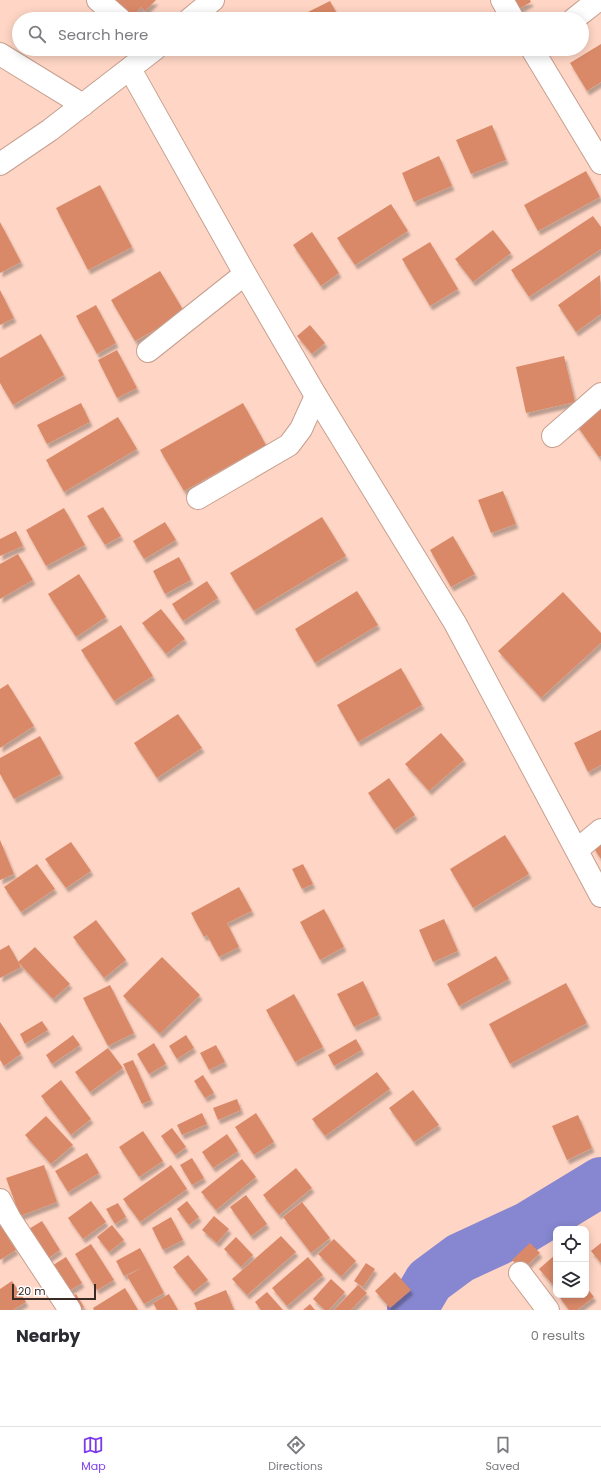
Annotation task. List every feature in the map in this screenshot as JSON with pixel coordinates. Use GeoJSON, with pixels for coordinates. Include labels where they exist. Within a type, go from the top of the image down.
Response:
{"type":"FeatureCollection","features":[{"type":"Feature","properties":{"kind":"street"},"geometry":{"type":"LineString","coordinates":[[98,0],[112,12]]}},
{"type":"Feature","properties":{"kind":"street"},"geometry":{"type":"LineString","coordinates":[[198,12],[212,0]]}},
{"type":"Feature","properties":{"kind":"street"},"geometry":{"type":"LineString","coordinates":[[502,0],[509,12]]}},
{"type":"Feature","properties":{"kind":"street"},"geometry":{"type":"LineString","coordinates":[[583,12],[598,0]]}},
{"type":"Feature","properties":{"kind":"street"},"geometry":{"type":"LineString","coordinates":[[0,54],[83,105]]}},
{"type":"Feature","properties":{"kind":"street"},"geometry":{"type":"LineString","coordinates":[[0,164],[83,105],[146,56]]}},
{"type":"Feature","properties":{"kind":"street"},"geometry":{"type":"LineString","coordinates":[[538,56],[601,163]]}},
{"type":"Feature","properties":{"kind":"street"},"geometry":{"type":"LineString","coordinates":[[130,69],[245,274],[316,396],[455,623],[601,896]]}},
{"type":"Feature","properties":{"kind":"street"},"geometry":{"type":"LineString","coordinates":[[148,351],[245,274]]}},
{"type":"Feature","properties":{"kind":"street"},"geometry":{"type":"LineString","coordinates":[[553,436],[601,394]]}},
{"type":"Feature","properties":{"kind":"street"},"geometry":{"type":"LineString","coordinates":[[198,498],[289,445],[301,429],[316,396]]}},
{"type":"Feature","properties":{"kind":"street"},"geometry":{"type":"LineString","coordinates":[[577,850],[601,830]]}},
{"type":"Feature","properties":{"kind":"street"},"geometry":{"type":"LineString","coordinates":[[0,1200],[10,1219],[70,1310]]}},
{"type":"Feature","properties":{"kind":"street"},"geometry":{"type":"LineString","coordinates":[[520,1273],[548,1310]]}},
{"type":"Feature","properties":{"kind":"building"},"geometry":{"type":"Polygon","coordinates":[[[104,0],[156,0],[145,11],[141,7],[136,12],[120,12],[104,0]]]}},
{"type":"Feature","properties":{"kind":"building"},"geometry":{"type":"Polygon","coordinates":[[[504,0],[530,0],[531,2],[511,12],[504,0]]]}},
{"type":"Feature","properties":{"kind":"building"},"geometry":{"type":"Polygon","coordinates":[[[330,1],[336,12],[308,12],[330,1]]]}},
{"type":"Feature","properties":{"kind":"building"},"geometry":{"type":"Polygon","coordinates":[[[601,44],[601,82],[587,91],[570,63],[581,56],[589,56],[589,51],[601,44]]]}},
{"type":"Feature","properties":{"kind":"building"},"geometry":{"type":"Polygon","coordinates":[[[492,125],[506,160],[471,174],[456,140],[492,125]]]}},
{"type":"Feature","properties":{"kind":"building"},"geometry":{"type":"Polygon","coordinates":[[[439,156],[452,186],[414,202],[402,173],[439,156]]]}},
{"type":"Feature","properties":{"kind":"building"},"geometry":{"type":"Polygon","coordinates":[[[586,171],[600,197],[538,231],[524,205],[586,171]]]}},
{"type":"Feature","properties":{"kind":"building"},"geometry":{"type":"Polygon","coordinates":[[[100,185],[132,247],[88,270],[56,208],[100,185]]]}},
{"type":"Feature","properties":{"kind":"building"},"geometry":{"type":"Polygon","coordinates":[[[391,204],[408,231],[355,265],[337,238],[391,204]]]}},
{"type":"Feature","properties":{"kind":"building"},"geometry":{"type":"Polygon","coordinates":[[[593,216],[601,227],[601,249],[529,297],[511,270],[593,216]]]}},
{"type":"Feature","properties":{"kind":"building"},"geometry":{"type":"Polygon","coordinates":[[[0,222],[21,262],[0,273],[0,222]]]}},
{"type":"Feature","properties":{"kind":"building"},"geometry":{"type":"Polygon","coordinates":[[[493,230],[511,253],[473,282],[455,259],[493,230]]]}},
{"type":"Feature","properties":{"kind":"building"},"geometry":{"type":"Polygon","coordinates":[[[312,232],[339,273],[321,286],[293,245],[312,232]]]}},
{"type":"Feature","properties":{"kind":"building"},"geometry":{"type":"Polygon","coordinates":[[[430,242],[458,289],[430,306],[402,259],[430,242]]]}},
{"type":"Feature","properties":{"kind":"building"},"geometry":{"type":"Polygon","coordinates":[[[160,271],[185,313],[135,341],[111,300],[160,271]]]}},
{"type":"Feature","properties":{"kind":"building"},"geometry":{"type":"Polygon","coordinates":[[[600,275],[601,314],[576,332],[558,305],[600,275]]]}},
{"type":"Feature","properties":{"kind":"building"},"geometry":{"type":"Polygon","coordinates":[[[0,290],[14,318],[0,325],[0,290]]]}},
{"type":"Feature","properties":{"kind":"building"},"geometry":{"type":"Polygon","coordinates":[[[96,305],[116,343],[97,354],[76,316],[96,305]]]}},
{"type":"Feature","properties":{"kind":"building"},"geometry":{"type":"Polygon","coordinates":[[[310,325],[325,343],[312,354],[297,336],[310,325]]]}},
{"type":"Feature","properties":{"kind":"building"},"geometry":{"type":"Polygon","coordinates":[[[41,334],[64,375],[13,405],[0,383],[0,358],[41,334]]]}},
{"type":"Feature","properties":{"kind":"building"},"geometry":{"type":"Polygon","coordinates":[[[117,350],[137,388],[117,398],[98,360],[117,350]]]}},
{"type":"Feature","properties":{"kind":"building"},"geometry":{"type":"Polygon","coordinates":[[[564,356],[575,402],[526,413],[516,367],[564,356]]]}},
{"type":"Feature","properties":{"kind":"building"},"geometry":{"type":"Polygon","coordinates":[[[81,403],[90,422],[47,444],[37,425],[81,403]]]}},
{"type":"Feature","properties":{"kind":"building"},"geometry":{"type":"Polygon","coordinates":[[[243,403],[266,445],[184,491],[160,450],[243,403]]]}},
{"type":"Feature","properties":{"kind":"building"},"geometry":{"type":"Polygon","coordinates":[[[601,406],[601,456],[599,457],[573,420],[601,406]]]}},
{"type":"Feature","properties":{"kind":"building"},"geometry":{"type":"Polygon","coordinates":[[[118,417],[137,449],[64,492],[46,460],[118,417]]]}},
{"type":"Feature","properties":{"kind":"building"},"geometry":{"type":"Polygon","coordinates":[[[503,491],[516,524],[491,533],[478,500],[503,491]]]}},
{"type":"Feature","properties":{"kind":"building"},"geometry":{"type":"Polygon","coordinates":[[[103,507],[121,536],[105,545],[87,516],[103,507]]]}},
{"type":"Feature","properties":{"kind":"building"},"geometry":{"type":"Polygon","coordinates":[[[64,508],[85,545],[46,566],[26,530],[64,508]]]}},
{"type":"Feature","properties":{"kind":"building"},"geometry":{"type":"Polygon","coordinates":[[[322,517],[346,556],[254,611],[230,573],[322,517]]]}},
{"type":"Feature","properties":{"kind":"building"},"geometry":{"type":"Polygon","coordinates":[[[165,522],[176,540],[144,559],[133,541],[165,522]]]}},
{"type":"Feature","properties":{"kind":"building"},"geometry":{"type":"Polygon","coordinates":[[[16,531],[23,546],[0,556],[0,539],[16,531]]]}},
{"type":"Feature","properties":{"kind":"building"},"geometry":{"type":"Polygon","coordinates":[[[453,536],[475,574],[451,587],[430,550],[453,536]]]}},
{"type":"Feature","properties":{"kind":"building"},"geometry":{"type":"Polygon","coordinates":[[[18,554],[33,580],[0,599],[0,564],[18,554]]]}},
{"type":"Feature","properties":{"kind":"building"},"geometry":{"type":"Polygon","coordinates":[[[179,557],[191,580],[165,594],[153,571],[179,557]]]}},
{"type":"Feature","properties":{"kind":"building"},"geometry":{"type":"Polygon","coordinates":[[[79,574],[106,617],[76,637],[48,594],[79,574]]]}},
{"type":"Feature","properties":{"kind":"building"},"geometry":{"type":"Polygon","coordinates":[[[207,581],[218,598],[183,621],[172,604],[207,581]]]}},
{"type":"Feature","properties":{"kind":"building"},"geometry":{"type":"Polygon","coordinates":[[[357,591],[378,625],[315,663],[295,629],[357,591]]]}},
{"type":"Feature","properties":{"kind":"building"},"geometry":{"type":"Polygon","coordinates":[[[563,592],[601,633],[601,643],[541,698],[498,651],[563,592]]]}},
{"type":"Feature","properties":{"kind":"building"},"geometry":{"type":"Polygon","coordinates":[[[161,609],[185,639],[166,654],[142,623],[161,609]]]}},
{"type":"Feature","properties":{"kind":"building"},"geometry":{"type":"Polygon","coordinates":[[[121,625],[153,676],[114,701],[81,650],[121,625]]]}},
{"type":"Feature","properties":{"kind":"building"},"geometry":{"type":"Polygon","coordinates":[[[401,668],[422,705],[358,742],[337,705],[401,668]]]}},
{"type":"Feature","properties":{"kind":"building"},"geometry":{"type":"Polygon","coordinates":[[[8,684],[34,726],[0,748],[0,689],[8,684]]]}},
{"type":"Feature","properties":{"kind":"building"},"geometry":{"type":"Polygon","coordinates":[[[178,714],[202,748],[157,778],[134,743],[178,714]]]}},
{"type":"Feature","properties":{"kind":"building"},"geometry":{"type":"Polygon","coordinates":[[[601,730],[601,765],[588,772],[574,743],[601,730]]]}},
{"type":"Feature","properties":{"kind":"building"},"geometry":{"type":"Polygon","coordinates":[[[441,733],[464,760],[429,791],[405,764],[441,733]]]}},
{"type":"Feature","properties":{"kind":"building"},"geometry":{"type":"Polygon","coordinates":[[[40,736],[61,774],[14,799],[0,774],[0,758],[40,736]]]}},
{"type":"Feature","properties":{"kind":"building"},"geometry":{"type":"Polygon","coordinates":[[[389,778],[415,815],[394,830],[368,793],[389,778]]]}},
{"type":"Feature","properties":{"kind":"building"},"geometry":{"type":"Polygon","coordinates":[[[505,835],[529,874],[473,908],[450,869],[505,835]]]}},
{"type":"Feature","properties":{"kind":"building"},"geometry":{"type":"Polygon","coordinates":[[[0,840],[14,874],[0,880],[0,840]]]}},
{"type":"Feature","properties":{"kind":"building"},"geometry":{"type":"Polygon","coordinates":[[[71,842],[91,871],[66,888],[45,859],[71,842]]]}},
{"type":"Feature","properties":{"kind":"building"},"geometry":{"type":"Polygon","coordinates":[[[601,842],[601,859],[593,847],[601,842]]]}},
{"type":"Feature","properties":{"kind":"building"},"geometry":{"type":"Polygon","coordinates":[[[37,864],[55,889],[21,912],[4,887],[37,864]]]}},
{"type":"Feature","properties":{"kind":"building"},"geometry":{"type":"Polygon","coordinates":[[[303,864],[313,884],[302,889],[292,869],[303,864]]]}},
{"type":"Feature","properties":{"kind":"building"},"geometry":{"type":"Polygon","coordinates":[[[239,887],[252,911],[227,923],[239,947],[219,957],[207,935],[204,937],[191,913],[239,887]]]}},
{"type":"Feature","properties":{"kind":"building"},"geometry":{"type":"Polygon","coordinates":[[[324,909],[344,947],[320,960],[300,922],[324,909]]]}},
{"type":"Feature","properties":{"kind":"building"},"geometry":{"type":"Polygon","coordinates":[[[444,919],[458,951],[433,962],[419,930],[444,919]]]}},
{"type":"Feature","properties":{"kind":"building"},"geometry":{"type":"Polygon","coordinates":[[[96,920],[126,960],[104,978],[73,937],[96,920]]]}},
{"type":"Feature","properties":{"kind":"building"},"geometry":{"type":"Polygon","coordinates":[[[9,945],[21,967],[0,978],[0,950],[9,945]]]}},
{"type":"Feature","properties":{"kind":"building"},"geometry":{"type":"Polygon","coordinates":[[[35,947],[70,984],[53,999],[18,962],[35,947]]]}},
{"type":"Feature","properties":{"kind":"building"},"geometry":{"type":"Polygon","coordinates":[[[496,956],[509,979],[459,1006],[447,984],[496,956]]]}},
{"type":"Feature","properties":{"kind":"building"},"geometry":{"type":"Polygon","coordinates":[[[162,957],[200,995],[160,1034],[123,996],[162,957]]]}},
{"type":"Feature","properties":{"kind":"building"},"geometry":{"type":"Polygon","coordinates":[[[363,981],[379,1015],[354,1027],[337,994],[363,981]]]}},
{"type":"Feature","properties":{"kind":"building"},"geometry":{"type":"Polygon","coordinates":[[[566,983],[587,1023],[510,1064],[489,1024],[566,983]]]}},
{"type":"Feature","properties":{"kind":"building"},"geometry":{"type":"Polygon","coordinates":[[[110,985],[134,1033],[108,1046],[83,998],[110,985]]]}},
{"type":"Feature","properties":{"kind":"building"},"geometry":{"type":"Polygon","coordinates":[[[294,994],[323,1047],[295,1062],[266,1010],[294,994]]]}},
{"type":"Feature","properties":{"kind":"building"},"geometry":{"type":"Polygon","coordinates":[[[42,1021],[48,1030],[25,1044],[20,1034],[42,1021]]]}},
{"type":"Feature","properties":{"kind":"building"},"geometry":{"type":"Polygon","coordinates":[[[0,1022],[21,1054],[4,1066],[0,1060],[0,1022]]]}},
{"type":"Feature","properties":{"kind":"building"},"geometry":{"type":"Polygon","coordinates":[[[73,1035],[80,1045],[52,1064],[46,1055],[73,1035]]]}},
{"type":"Feature","properties":{"kind":"building"},"geometry":{"type":"Polygon","coordinates":[[[186,1035],[194,1048],[177,1059],[169,1046],[186,1035]]]}},
{"type":"Feature","properties":{"kind":"building"},"geometry":{"type":"Polygon","coordinates":[[[356,1039],[362,1050],[334,1066],[328,1055],[356,1039]]]}},
{"type":"Feature","properties":{"kind":"building"},"geometry":{"type":"Polygon","coordinates":[[[154,1043],[166,1064],[149,1074],[137,1054],[154,1043]]]}},
{"type":"Feature","properties":{"kind":"building"},"geometry":{"type":"Polygon","coordinates":[[[216,1045],[225,1062],[209,1070],[200,1053],[216,1045]]]}},
{"type":"Feature","properties":{"kind":"building"},"geometry":{"type":"Polygon","coordinates":[[[108,1048],[123,1068],[90,1092],[75,1072],[108,1048]]]}},
{"type":"Feature","properties":{"kind":"building"},"geometry":{"type":"Polygon","coordinates":[[[133,1060],[151,1100],[142,1104],[123,1064],[133,1060]]]}},
{"type":"Feature","properties":{"kind":"building"},"geometry":{"type":"Polygon","coordinates":[[[377,1072],[390,1089],[325,1136],[312,1119],[377,1072]]]}},
{"type":"Feature","properties":{"kind":"building"},"geometry":{"type":"Polygon","coordinates":[[[203,1075],[214,1093],[205,1098],[194,1081],[203,1075]]]}},
{"type":"Feature","properties":{"kind":"building"},"geometry":{"type":"Polygon","coordinates":[[[61,1080],[91,1119],[71,1135],[41,1096],[61,1080]]]}},
{"type":"Feature","properties":{"kind":"building"},"geometry":{"type":"Polygon","coordinates":[[[413,1090],[439,1125],[414,1142],[389,1108],[413,1090]]]}},
{"type":"Feature","properties":{"kind":"building"},"geometry":{"type":"Polygon","coordinates":[[[237,1099],[241,1110],[218,1120],[213,1108],[237,1099]]]}},
{"type":"Feature","properties":{"kind":"building"},"geometry":{"type":"Polygon","coordinates":[[[202,1113],[207,1124],[182,1135],[177,1125],[202,1113]]]}},
{"type":"Feature","properties":{"kind":"building"},"geometry":{"type":"Polygon","coordinates":[[[256,1113],[274,1142],[254,1155],[235,1127],[256,1113]]]}},
{"type":"Feature","properties":{"kind":"building"},"geometry":{"type":"Polygon","coordinates":[[[578,1115],[592,1148],[567,1160],[552,1126],[578,1115]]]}},
{"type":"Feature","properties":{"kind":"building"},"geometry":{"type":"Polygon","coordinates":[[[46,1116],[73,1145],[51,1164],[25,1135],[46,1116]]]}},
{"type":"Feature","properties":{"kind":"building"},"geometry":{"type":"Polygon","coordinates":[[[172,1128],[186,1147],[175,1155],[161,1136],[172,1128]]]}},
{"type":"Feature","properties":{"kind":"building"},"geometry":{"type":"Polygon","coordinates":[[[143,1131],[163,1161],[139,1177],[119,1147],[143,1131]]]}},
{"type":"Feature","properties":{"kind":"building"},"geometry":{"type":"Polygon","coordinates":[[[227,1134],[238,1151],[213,1168],[202,1152],[227,1134]]]}},
{"type":"Feature","properties":{"kind":"building"},"geometry":{"type":"Polygon","coordinates":[[[87,1153],[99,1173],[68,1192],[55,1171],[87,1153]]]}},
{"type":"Feature","properties":{"kind":"building"},"geometry":{"type":"Polygon","coordinates":[[[192,1158],[204,1178],[192,1185],[180,1165],[192,1158]]]}},
{"type":"Feature","properties":{"kind":"building"},"geometry":{"type":"Polygon","coordinates":[[[242,1159],[256,1177],[216,1210],[201,1192],[242,1159]]]}},
{"type":"Feature","properties":{"kind":"building"},"geometry":{"type":"Polygon","coordinates":[[[44,1165],[57,1202],[20,1216],[6,1178],[44,1165]]]}},
{"type":"Feature","properties":{"kind":"building"},"geometry":{"type":"Polygon","coordinates":[[[171,1165],[187,1189],[140,1222],[123,1199],[171,1165]]]}},
{"type":"Feature","properties":{"kind":"building"},"geometry":{"type":"Polygon","coordinates":[[[296,1168],[312,1188],[279,1215],[263,1195],[296,1168]]]}},
{"type":"Feature","properties":{"kind":"building"},"geometry":{"type":"Polygon","coordinates":[[[246,1195],[267,1224],[251,1236],[230,1207],[246,1195]]]}},
{"type":"Feature","properties":{"kind":"building"},"geometry":{"type":"Polygon","coordinates":[[[91,1201],[106,1222],[83,1239],[68,1218],[91,1201]]]}},
{"type":"Feature","properties":{"kind":"building"},"geometry":{"type":"Polygon","coordinates":[[[187,1201],[199,1217],[189,1225],[177,1209],[187,1201]]]}},
{"type":"Feature","properties":{"kind":"building"},"geometry":{"type":"Polygon","coordinates":[[[302,1202],[330,1238],[311,1253],[283,1217],[302,1202]]]}},
{"type":"Feature","properties":{"kind":"building"},"geometry":{"type":"Polygon","coordinates":[[[118,1203],[126,1217],[115,1224],[106,1209],[118,1203]]]}},
{"type":"Feature","properties":{"kind":"building"},"geometry":{"type":"Polygon","coordinates":[[[214,1216],[229,1229],[217,1243],[202,1230],[214,1216]]]}},
{"type":"Feature","properties":{"kind":"building"},"geometry":{"type":"Polygon","coordinates":[[[171,1217],[183,1240],[163,1250],[152,1228],[171,1217]]]}},
{"type":"Feature","properties":{"kind":"building"},"geometry":{"type":"Polygon","coordinates":[[[42,1221],[60,1250],[46,1260],[27,1230],[42,1221]]]}},
{"type":"Feature","properties":{"kind":"building"},"geometry":{"type":"Polygon","coordinates":[[[0,1224],[16,1250],[0,1260],[0,1224]]]}},
{"type":"Feature","properties":{"kind":"building"},"geometry":{"type":"Polygon","coordinates":[[[112,1225],[124,1240],[109,1252],[97,1237],[112,1225]]]}},
{"type":"Feature","properties":{"kind":"building"},"geometry":{"type":"Polygon","coordinates":[[[281,1236],[296,1252],[247,1295],[232,1279],[281,1236]]]}},
{"type":"Feature","properties":{"kind":"building"},"geometry":{"type":"Polygon","coordinates":[[[236,1237],[253,1255],[241,1267],[224,1249],[236,1237]]]}},
{"type":"Feature","properties":{"kind":"building"},"geometry":{"type":"Polygon","coordinates":[[[334,1239],[356,1261],[341,1277],[318,1254],[334,1239]]]}},
{"type":"Feature","properties":{"kind":"building"},"geometry":{"type":"Polygon","coordinates":[[[530,1243],[540,1253],[522,1270],[512,1260],[530,1243]]]}},
{"type":"Feature","properties":{"kind":"building"},"geometry":{"type":"Polygon","coordinates":[[[601,1243],[601,1263],[591,1251],[601,1243]]]}},
{"type":"Feature","properties":{"kind":"building"},"geometry":{"type":"Polygon","coordinates":[[[91,1244],[114,1280],[97,1290],[75,1254],[91,1244]]]}},
{"type":"Feature","properties":{"kind":"building"},"geometry":{"type":"Polygon","coordinates":[[[140,1248],[164,1293],[144,1304],[127,1276],[143,1267],[124,1276],[116,1261],[140,1248]]]}},
{"type":"Feature","properties":{"kind":"building"},"geometry":{"type":"Polygon","coordinates":[[[188,1255],[208,1280],[193,1292],[173,1267],[188,1255]]]}},
{"type":"Feature","properties":{"kind":"building"},"geometry":{"type":"Polygon","coordinates":[[[66,1257],[82,1283],[66,1293],[50,1267],[66,1257]]]}},
{"type":"Feature","properties":{"kind":"building"},"geometry":{"type":"Polygon","coordinates":[[[308,1257],[323,1275],[287,1306],[272,1288],[308,1257]]]}},
{"type":"Feature","properties":{"kind":"building"},"geometry":{"type":"Polygon","coordinates":[[[553,1257],[553,1285],[539,1269],[553,1257]]]}},
{"type":"Feature","properties":{"kind":"building"},"geometry":{"type":"Polygon","coordinates":[[[366,1263],[375,1269],[363,1287],[354,1281],[366,1263]]]}},
{"type":"Feature","properties":{"kind":"building"},"geometry":{"type":"Polygon","coordinates":[[[395,1272],[411,1290],[390,1308],[375,1291],[395,1272]]]}},
{"type":"Feature","properties":{"kind":"building"},"geometry":{"type":"Polygon","coordinates":[[[331,1279],[345,1292],[329,1310],[325,1310],[313,1299],[331,1279]]]}},
{"type":"Feature","properties":{"kind":"building"},"geometry":{"type":"Polygon","coordinates":[[[12,1281],[26,1302],[13,1310],[0,1310],[0,1289],[12,1281]]]}},
{"type":"Feature","properties":{"kind":"building"},"geometry":{"type":"Polygon","coordinates":[[[358,1285],[367,1293],[351,1310],[334,1310],[358,1285]]]}},
{"type":"Feature","properties":{"kind":"building"},"geometry":{"type":"Polygon","coordinates":[[[125,1288],[138,1310],[94,1310],[93,1308],[125,1288]]]}},
{"type":"Feature","properties":{"kind":"building"},"geometry":{"type":"Polygon","coordinates":[[[226,1290],[234,1310],[197,1310],[194,1303],[226,1290]]]}},
{"type":"Feature","properties":{"kind":"building"},"geometry":{"type":"Polygon","coordinates":[[[589,1291],[594,1297],[577,1310],[569,1310],[560,1298],[589,1298],[589,1291]]]}},
{"type":"Feature","properties":{"kind":"building"},"geometry":{"type":"Polygon","coordinates":[[[267,1292],[283,1310],[261,1310],[255,1302],[267,1292]]]}},
{"type":"Feature","properties":{"kind":"building"},"geometry":{"type":"Polygon","coordinates":[[[76,1294],[84,1307],[80,1310],[68,1299],[76,1294]]]}},
{"type":"Feature","properties":{"kind":"building"},"geometry":{"type":"Polygon","coordinates":[[[169,1294],[178,1310],[157,1310],[153,1303],[169,1294]]]}},
{"type":"Feature","properties":{"kind":"building"},"geometry":{"type":"Polygon","coordinates":[[[310,1304],[315,1310],[303,1310],[310,1304]]]}},
{"type":"Feature","properties":{"kind":"waterway"},"geometry":{"type":"LineString","coordinates":[[412,1310],[429,1281],[460,1258],[527,1227],[601,1182]]}}]}
